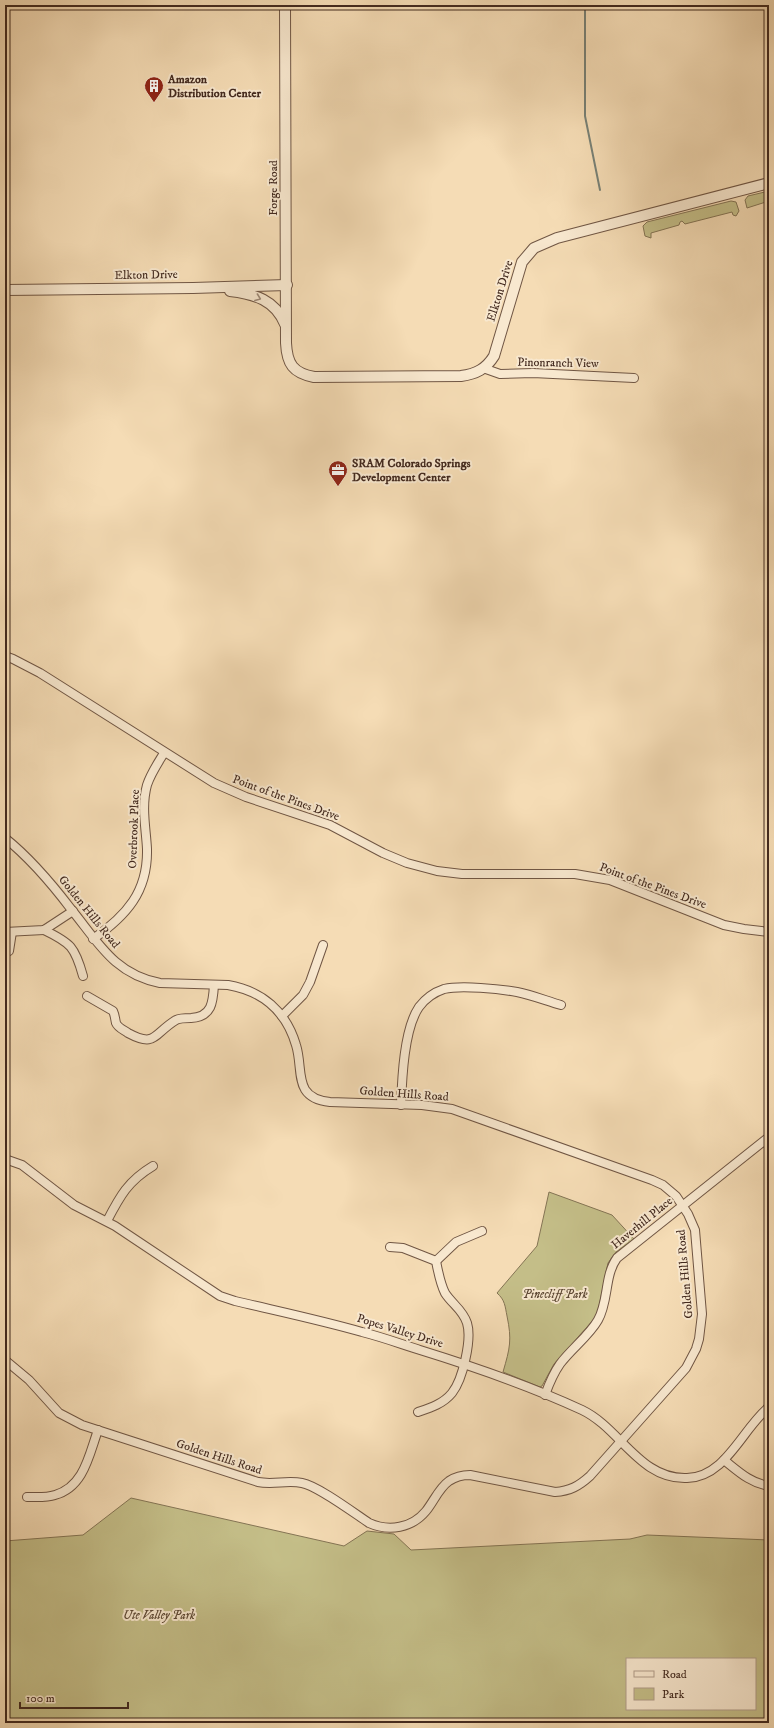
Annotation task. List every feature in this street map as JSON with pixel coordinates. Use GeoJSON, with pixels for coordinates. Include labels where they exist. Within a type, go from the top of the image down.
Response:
{"type":"FeatureCollection","features":[{"type":"Feature","properties":{"kind":"street","name":"Forge Road"},"geometry":{"type":"LineString","coordinates":[[285,5],[286,327],[287,355],[294,368],[306,376],[322,377],[461,376],[478,372],[483,368]]}},
{"type":"Feature","properties":{"kind":"street","name":"Elkton Drive"},"geometry":{"type":"LineString","coordinates":[[483,368],[489,363],[497,348],[519,267],[534,248],[557,238],[769,183]]}},
{"type":"Feature","properties":{"kind":"street","name":"Elkton Drive"},"geometry":{"type":"LineString","coordinates":[[5,290],[193,288],[287,285]]}},
{"type":"Feature","properties":{"kind":"street"},"geometry":{"type":"LineString","coordinates":[[193,288],[241,292],[259,298],[274,306],[286,327]]}},
{"type":"Feature","properties":{"kind":"street","name":"Pinonranch View"},"geometry":{"type":"LineString","coordinates":[[483,368],[500,374],[533,373],[634,378]]}},
{"type":"Feature","properties":{"kind":"street","name":"Point of the Pines Drive"},"geometry":{"type":"LineString","coordinates":[[5,656],[40,673],[164,753],[214,783],[236,794],[330,824],[407,863],[437,871],[462,874],[588,875],[610,880],[724,925],[769,932]]}},
{"type":"Feature","properties":{"kind":"street","name":"Overbrook Place"},"geometry":{"type":"LineString","coordinates":[[93,939],[117,920],[132,903],[138,893],[142,882],[146,861],[144,813],[145,794],[151,775],[164,753]]}},
{"type":"Feature","properties":{"kind":"street","name":"Golden Hills Road"},"geometry":{"type":"LineString","coordinates":[[5,838],[49,881],[73,910],[103,951],[120,966],[149,981],[172,984],[228,985],[254,992],[268,1001],[288,1025],[297,1045],[300,1080],[311,1096],[317,1100],[330,1102],[438,1106],[463,1113],[652,1180],[670,1190],[683,1205],[692,1222],[696,1240],[702,1314],[699,1339],[696,1349],[686,1368],[621,1442],[583,1482],[570,1490],[555,1492],[470,1475],[462,1475],[444,1485],[426,1511],[414,1521],[399,1527],[385,1528],[369,1523],[310,1485],[295,1482],[274,1484],[258,1482],[82,1425],[59,1413],[29,1380],[5,1360]]}},
{"type":"Feature","properties":{"kind":"street"},"geometry":{"type":"LineString","coordinates":[[44,930],[73,910]]}},
{"type":"Feature","properties":{"kind":"street"},"geometry":{"type":"LineString","coordinates":[[9,951],[8,932],[44,930],[61,939],[73,949],[77,955],[82,976]]}},
{"type":"Feature","properties":{"kind":"street"},"geometry":{"type":"LineString","coordinates":[[282,1016],[303,995],[310,982],[323,945]]}},
{"type":"Feature","properties":{"kind":"street"},"geometry":{"type":"LineString","coordinates":[[87,996],[113,1011],[116,1024],[119,1028],[145,1041],[153,1038],[177,1020],[197,1018],[204,1015],[212,1003],[214,985]]}},
{"type":"Feature","properties":{"kind":"street"},"geometry":{"type":"LineString","coordinates":[[401,1105],[402,1074],[410,1030],[418,1010],[430,996],[449,988],[501,990],[527,994],[561,1005]]}},
{"type":"Feature","properties":{"kind":"street","name":"Haverhill Place"},"geometry":{"type":"LineString","coordinates":[[545,1395],[554,1372],[598,1321],[602,1310],[609,1273],[617,1258],[769,1137]]}},
{"type":"Feature","properties":{"kind":"street","name":"Popes Valley Drive"},"geometry":{"type":"LineString","coordinates":[[5,1159],[22,1165],[74,1205],[107,1221],[206,1288],[228,1299],[363,1332],[496,1374],[584,1411],[594,1417],[656,1472],[673,1477],[688,1478],[709,1472],[724,1460],[758,1418],[769,1407]]}},
{"type":"Feature","properties":{"kind":"street"},"geometry":{"type":"LineString","coordinates":[[107,1221],[124,1190],[140,1173],[153,1166]]}},
{"type":"Feature","properties":{"kind":"street"},"geometry":{"type":"LineString","coordinates":[[436,1261],[456,1242],[482,1231]]}},
{"type":"Feature","properties":{"kind":"street"},"geometry":{"type":"LineString","coordinates":[[390,1247],[403,1248],[436,1261]]}},
{"type":"Feature","properties":{"kind":"street"},"geometry":{"type":"LineString","coordinates":[[418,1412],[441,1403],[452,1393],[459,1379],[464,1363],[469,1337],[463,1315],[445,1293],[436,1261]]}},
{"type":"Feature","properties":{"kind":"street"},"geometry":{"type":"LineString","coordinates":[[27,1497],[55,1496],[75,1484],[83,1472],[98,1430]]}},
{"type":"Feature","properties":{"kind":"street"},"geometry":{"type":"LineString","coordinates":[[724,1460],[747,1478],[760,1485],[769,1486]]}},
{"type":"Feature","properties":{"kind":"green space"},"geometry":{"type":"Polygon","coordinates":[[[769,191],[769,201],[747,208],[745,200],[748,196],[769,191]]]}},
{"type":"Feature","properties":{"kind":"green space"},"geometry":{"type":"Polygon","coordinates":[[[731,201],[736,202],[739,211],[736,216],[733,215],[732,212],[685,224],[682,221],[679,225],[651,233],[651,238],[645,236],[643,226],[647,222],[731,201]]]}},
{"type":"Feature","properties":{"kind":"green space","name":"Pinecliff Park"},"geometry":{"type":"Polygon","coordinates":[[[549,1192],[612,1215],[634,1239],[616,1252],[608,1263],[598,1311],[595,1318],[554,1364],[540,1387],[503,1372],[509,1350],[509,1324],[504,1303],[502,1298],[497,1293],[537,1246],[549,1192]]]}},
{"type":"Feature","properties":{"kind":"green space","name":"Ute Valley Park"},"geometry":{"type":"Polygon","coordinates":[[[131,1498],[344,1546],[367,1531],[394,1534],[411,1550],[630,1539],[647,1535],[769,1540],[769,1723],[5,1723],[5,1541],[83,1535],[131,1498]]]}},
{"type":"Feature","properties":{"kind":"waterway"},"geometry":{"type":"LineString","coordinates":[[585,5],[585,116],[600,190]]}},
{"type":"Feature","properties":{"kind":"place","name":"Amazon Distribution Center"},"geometry":{"type":"Point","coordinates":[154,103]}},
{"type":"Feature","properties":{"kind":"place","name":"SRAM Colorado Springs Development Center"},"geometry":{"type":"Point","coordinates":[338,487]}}]}
